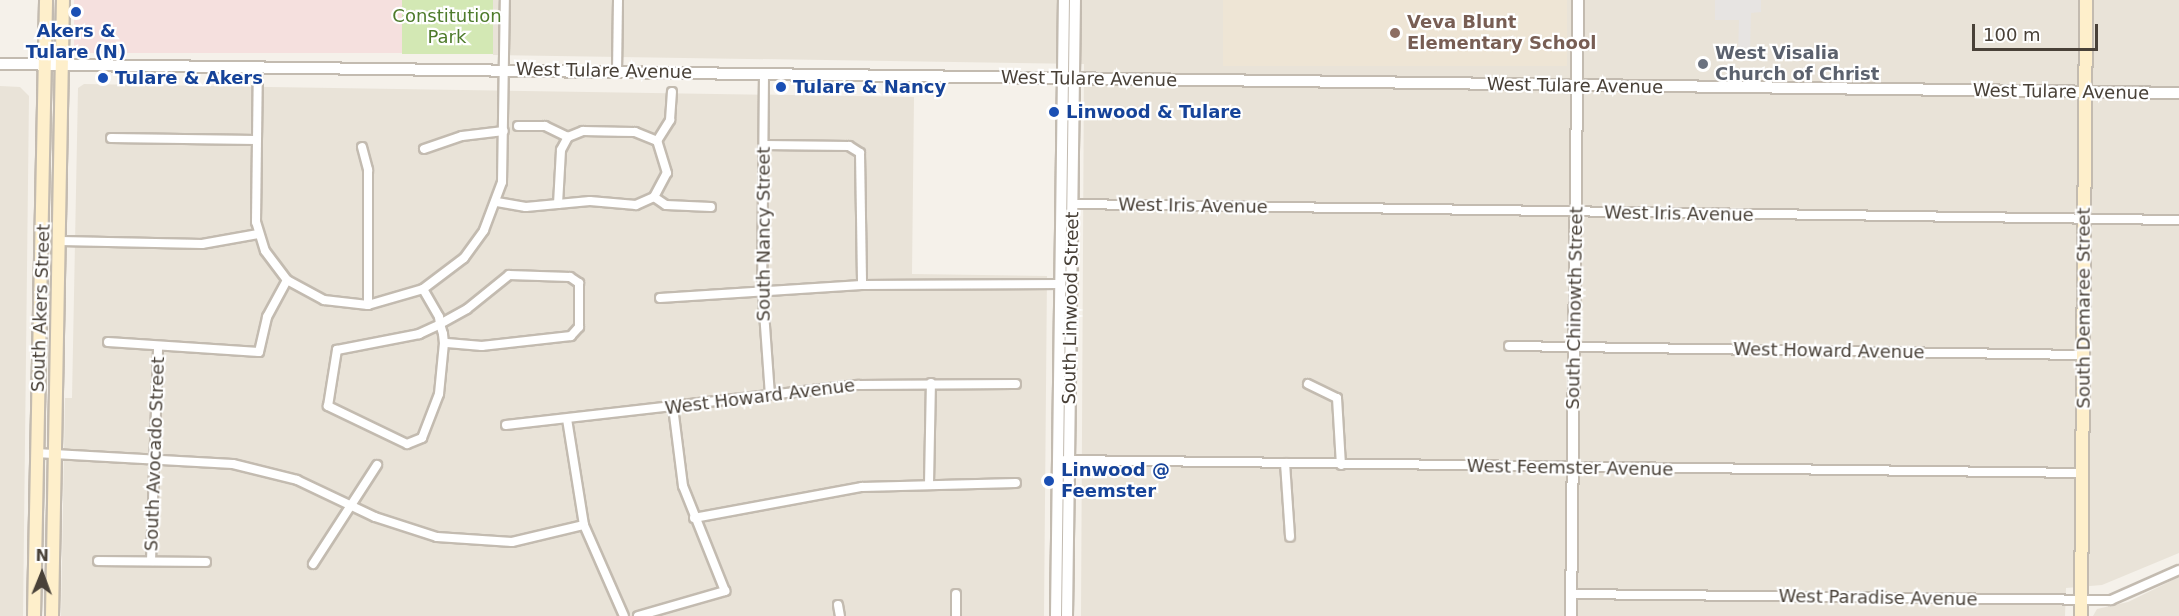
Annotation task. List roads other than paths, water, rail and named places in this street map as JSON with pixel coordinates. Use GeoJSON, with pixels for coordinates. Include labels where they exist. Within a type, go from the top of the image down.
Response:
{"type":"FeatureCollection","features":[{"type":"Feature","properties":{"kind":"main road","name":"South Akers Street"},"geometry":{"type":"LineString","coordinates":[[34,616],[46,0]]}},
{"type":"Feature","properties":{"kind":"main road","name":"South Akers Street"},"geometry":{"type":"LineString","coordinates":[[52,616],[54,453],[61,241],[63,0]]}},
{"type":"Feature","properties":{"kind":"main road","name":"South Demaree Street"},"geometry":{"type":"LineString","coordinates":[[2081,616],[2086,0]]}},
{"type":"Feature","properties":{"kind":"street"},"geometry":{"type":"LineString","coordinates":[[258,67],[256,140],[258,234],[287,280],[324,300],[368,304],[423,289],[464,258],[496,202],[504,131],[505,0]]}},
{"type":"Feature","properties":{"kind":"street"},"geometry":{"type":"LineString","coordinates":[[617,72],[618,0]]}},
{"type":"Feature","properties":{"kind":"street","name":"South Linwood Street"},"geometry":{"type":"LineString","coordinates":[[1056,616],[1072,204],[1064,0]]}},
{"type":"Feature","properties":{"kind":"street","name":"South Linwood Street"},"geometry":{"type":"LineString","coordinates":[[1067,616],[1060,284],[1068,78],[1075,0]]}},
{"type":"Feature","properties":{"kind":"street","name":"South Chinowth Street"},"geometry":{"type":"LineString","coordinates":[[1571,616],[1578,0]]}},
{"type":"Feature","properties":{"kind":"street","name":"West Tulare Avenue"},"geometry":{"type":"LineString","coordinates":[[0,64],[2179,93]]}},
{"type":"Feature","properties":{"kind":"street","name":"South Nancy Street"},"geometry":{"type":"LineString","coordinates":[[764,73],[762,294],[770,394]]}},
{"type":"Feature","properties":{"kind":"street"},"geometry":{"type":"LineString","coordinates":[[657,141],[670,120],[672,92]]}},
{"type":"Feature","properties":{"kind":"street"},"geometry":{"type":"LineString","coordinates":[[518,126],[545,126],[568,137]]}},
{"type":"Feature","properties":{"kind":"street"},"geometry":{"type":"LineString","coordinates":[[424,149],[462,136],[504,131]]}},
{"type":"Feature","properties":{"kind":"street"},"geometry":{"type":"LineString","coordinates":[[496,202],[526,207],[558,204],[636,205],[654,197],[668,173],[657,141],[635,132],[583,131],[568,137],[561,150],[558,204]]}},
{"type":"Feature","properties":{"kind":"street"},"geometry":{"type":"LineString","coordinates":[[111,138],[256,140]]}},
{"type":"Feature","properties":{"kind":"street"},"geometry":{"type":"LineString","coordinates":[[764,145],[849,146],[861,153],[862,285]]}},
{"type":"Feature","properties":{"kind":"street"},"geometry":{"type":"LineString","coordinates":[[362,147],[368,170],[368,304]]}},
{"type":"Feature","properties":{"kind":"street"},"geometry":{"type":"LineString","coordinates":[[654,197],[666,205],[711,207]]}},
{"type":"Feature","properties":{"kind":"street"},"geometry":{"type":"LineString","coordinates":[[1061,215],[1072,204]]}},
{"type":"Feature","properties":{"kind":"street","name":"West Iris Avenue"},"geometry":{"type":"LineString","coordinates":[[1072,204],[2179,220]]}},
{"type":"Feature","properties":{"kind":"street"},"geometry":{"type":"LineString","coordinates":[[61,241],[202,244],[258,234]]}},
{"type":"Feature","properties":{"kind":"street"},"geometry":{"type":"LineString","coordinates":[[423,289],[440,324],[444,343],[437,407],[414,443],[328,406],[337,350],[393,342],[440,324],[509,275],[570,277],[579,283],[579,327],[572,336],[482,346],[444,343]]}},
{"type":"Feature","properties":{"kind":"street"},"geometry":{"type":"LineString","coordinates":[[108,342],[158,348],[259,352],[267,317],[287,280]]}},
{"type":"Feature","properties":{"kind":"street"},"geometry":{"type":"LineString","coordinates":[[660,298],[762,294],[862,285],[1060,284]]}},
{"type":"Feature","properties":{"kind":"street","name":"West Howard Avenue"},"geometry":{"type":"LineString","coordinates":[[1509,346],[2084,355]]}},
{"type":"Feature","properties":{"kind":"street","name":"South Avocado Street"},"geometry":{"type":"LineString","coordinates":[[152,561],[158,348]]}},
{"type":"Feature","properties":{"kind":"street"},"geometry":{"type":"LineString","coordinates":[[929,484],[931,383]]}},
{"type":"Feature","properties":{"kind":"street","name":"West Howard Avenue"},"geometry":{"type":"LineString","coordinates":[[506,425],[770,394],[931,383],[1016,384]]}},
{"type":"Feature","properties":{"kind":"street"},"geometry":{"type":"LineString","coordinates":[[1308,384],[1337,398],[1341,465]]}},
{"type":"Feature","properties":{"kind":"street"},"geometry":{"type":"LineString","coordinates":[[638,616],[725,591],[694,518],[675,449],[673,407]]}},
{"type":"Feature","properties":{"kind":"street"},"geometry":{"type":"LineString","coordinates":[[567,419],[584,525],[624,616]]}},
{"type":"Feature","properties":{"kind":"street"},"geometry":{"type":"LineString","coordinates":[[36,453],[154,456],[273,473],[399,527],[477,542],[512,542],[584,525]]}},
{"type":"Feature","properties":{"kind":"street","name":"West Feemster Avenue"},"geometry":{"type":"LineString","coordinates":[[1063,460],[2082,473]]}},
{"type":"Feature","properties":{"kind":"street"},"geometry":{"type":"LineString","coordinates":[[1285,463],[1290,537]]}},
{"type":"Feature","properties":{"kind":"street"},"geometry":{"type":"LineString","coordinates":[[313,564],[353,507],[377,465]]}},
{"type":"Feature","properties":{"kind":"street"},"geometry":{"type":"LineString","coordinates":[[694,518],[794,496],[929,484],[1016,483]]}},
{"type":"Feature","properties":{"kind":"street"},"geometry":{"type":"LineString","coordinates":[[98,561],[206,562]]}},
{"type":"Feature","properties":{"kind":"street","name":"West Paradise Avenue"},"geometry":{"type":"LineString","coordinates":[[1571,594],[2081,601],[2126,596],[2179,570]]}},
{"type":"Feature","properties":{"kind":"street"},"geometry":{"type":"LineString","coordinates":[[956,594],[956,616]]}},
{"type":"Feature","properties":{"kind":"street"},"geometry":{"type":"LineString","coordinates":[[838,605],[840,616]]}},
{"type":"Feature","properties":{"kind":"place","name":"Akers & Tulare (N)"},"geometry":{"type":"Point","coordinates":[76,12]}},
{"type":"Feature","properties":{"kind":"place","name":"Veva Blunt Elementary School"},"geometry":{"type":"Point","coordinates":[1395,33]}},
{"type":"Feature","properties":{"kind":"place","name":"West Visalia Church of Christ"},"geometry":{"type":"Point","coordinates":[1703,64]}},
{"type":"Feature","properties":{"kind":"place","name":"Tulare & Akers"},"geometry":{"type":"Point","coordinates":[103,78]}},
{"type":"Feature","properties":{"kind":"place","name":"Tulare & Nancy"},"geometry":{"type":"Point","coordinates":[781,87]}},
{"type":"Feature","properties":{"kind":"place","name":"Linwood & Tulare"},"geometry":{"type":"Point","coordinates":[1054,112]}},
{"type":"Feature","properties":{"kind":"place","name":"Linwood @ Feemster"},"geometry":{"type":"Point","coordinates":[1049,481]}},
{"type":"Feature","properties":{"kind":"park label","name":"Constitution Park"},"geometry":{"type":"Point","coordinates":[447,27]}}]}
